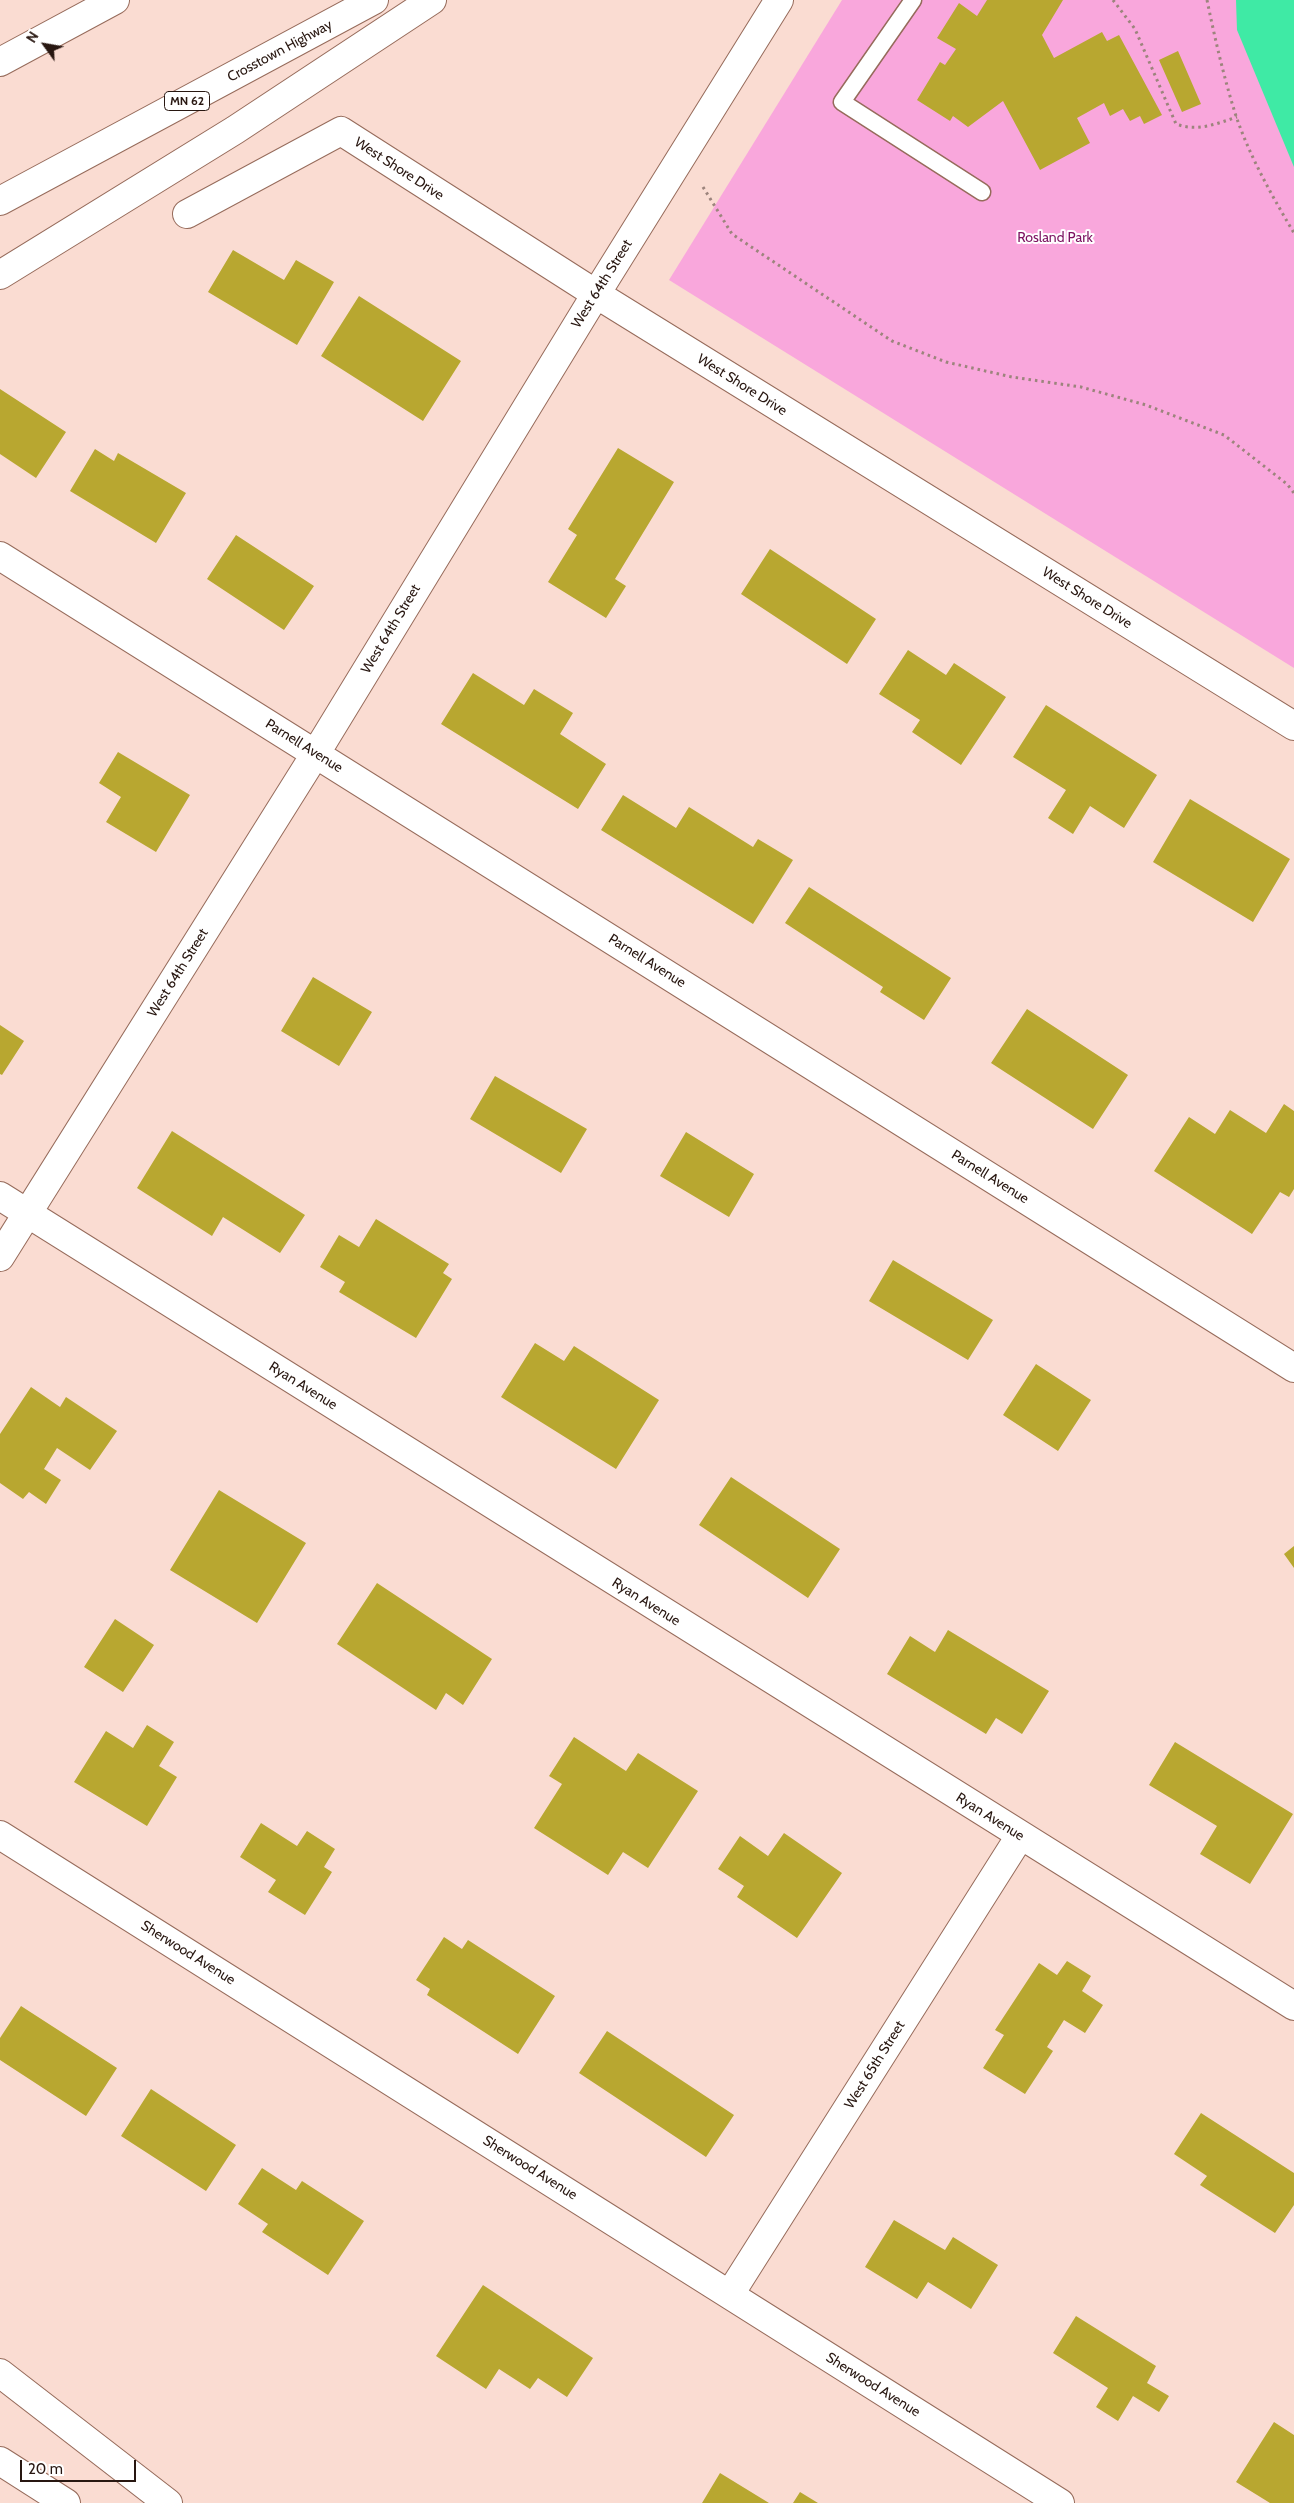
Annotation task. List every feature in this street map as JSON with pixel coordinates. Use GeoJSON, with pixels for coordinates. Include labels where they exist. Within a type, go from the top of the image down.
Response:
{"type":"FeatureCollection","features":[{"type":"Feature","properties":{"kind":"main road"},"geometry":{"type":"LineString","coordinates":[[0,62],[115,0]]}},
{"type":"Feature","properties":{"kind":"main road","name":"Crosstown Highway"},"geometry":{"type":"LineString","coordinates":[[0,201],[374,0]]}},
{"type":"Feature","properties":{"kind":"main road"},"geometry":{"type":"LineString","coordinates":[[0,275],[235,130],[432,0]]}},
{"type":"Feature","properties":{"kind":"main road","name":"West 64th Street"},"geometry":{"type":"LineString","coordinates":[[0,1257],[316,753],[596,294],[780,0]]}},
{"type":"Feature","properties":{"kind":"main road","name":"West Shore Drive"},"geometry":{"type":"LineString","coordinates":[[187,214],[341,132],[596,294],[1294,726]]}},
{"type":"Feature","properties":{"kind":"main road","name":"Parnell Avenue"},"geometry":{"type":"LineString","coordinates":[[0,556],[1294,1368]]}},
{"type":"Feature","properties":{"kind":"main road","name":"Ryan Avenue"},"geometry":{"type":"LineString","coordinates":[[0,1196],[1294,2006]]}},
{"type":"Feature","properties":{"kind":"main road","name":"Sherwood Avenue"},"geometry":{"type":"LineString","coordinates":[[0,1835],[1060,2503]]}},
{"type":"Feature","properties":{"kind":"main road","name":"West 65th Street"},"geometry":{"type":"LineString","coordinates":[[730,2294],[1020,1836]]}},
{"type":"Feature","properties":{"kind":"main road"},"geometry":{"type":"LineString","coordinates":[[0,2373],[168,2503]]}},
{"type":"Feature","properties":{"kind":"main road"},"geometry":{"type":"LineString","coordinates":[[0,2461],[66,2503]]}},
{"type":"Feature","properties":{"kind":"lane"},"geometry":{"type":"LineString","coordinates":[[913,0],[842,102],[982,192]]}},
{"type":"Feature","properties":{"kind":"path"},"geometry":{"type":"LineString","coordinates":[[1113,0],[1135,29],[1176,124],[1189,129],[1206,127],[1237,117]]}},
{"type":"Feature","properties":{"kind":"path"},"geometry":{"type":"LineString","coordinates":[[1207,0],[1216,42],[1237,117],[1272,195],[1294,233]]}},
{"type":"Feature","properties":{"kind":"path"},"geometry":{"type":"LineString","coordinates":[[683,154],[732,234],[892,341],[946,362],[1012,377],[1081,387],[1154,408],[1224,435],[1287,484],[1294,493]]}},
{"type":"Feature","properties":{"kind":"green space","name":"Rosland Park"},"geometry":{"type":"Polygon","coordinates":[[[842,0],[1294,0],[1294,668],[669,280],[842,0]]]}},
{"type":"Feature","properties":{"kind":"shaded area"},"geometry":{"type":"Polygon","coordinates":[[[1236,0],[1294,0],[1294,167],[1237,30],[1236,0]]]}},
{"type":"Feature","properties":{"kind":"building"},"geometry":{"type":"Polygon","coordinates":[[[987,0],[1063,0],[1042,35],[1054,58],[1102,32],[1107,41],[1119,35],[1162,115],[1144,124],[1140,116],[1130,121],[1123,109],[1110,116],[1104,103],[1077,118],[1090,143],[1040,170],[1003,101],[968,127],[953,116],[950,121],[917,100],[940,62],[945,65],[956,49],[937,38],[959,3],[977,16],[987,0]]]}},
{"type":"Feature","properties":{"kind":"building"},"geometry":{"type":"Polygon","coordinates":[[[1178,51],[1201,104],[1182,112],[1159,60],[1178,51]]]}},
{"type":"Feature","properties":{"kind":"building"},"geometry":{"type":"Polygon","coordinates":[[[233,250],[284,280],[296,260],[334,282],[297,345],[208,292],[233,250]]]}},
{"type":"Feature","properties":{"kind":"building"},"geometry":{"type":"Polygon","coordinates":[[[359,296],[461,361],[423,421],[321,356],[359,296]]]}},
{"type":"Feature","properties":{"kind":"building"},"geometry":{"type":"Polygon","coordinates":[[[0,389],[66,432],[36,478],[0,454],[0,389]]]}},
{"type":"Feature","properties":{"kind":"building"},"geometry":{"type":"Polygon","coordinates":[[[618,448],[674,482],[615,579],[626,586],[606,618],[548,582],[577,535],[568,529],[618,448]]]}},
{"type":"Feature","properties":{"kind":"building"},"geometry":{"type":"Polygon","coordinates":[[[95,449],[114,461],[118,453],[186,493],[156,543],[70,491],[95,449]]]}},
{"type":"Feature","properties":{"kind":"building"},"geometry":{"type":"Polygon","coordinates":[[[236,535],[314,586],[284,630],[207,579],[236,535]]]}},
{"type":"Feature","properties":{"kind":"building"},"geometry":{"type":"Polygon","coordinates":[[[770,549],[876,619],[847,664],[741,594],[770,549]]]}},
{"type":"Feature","properties":{"kind":"building"},"geometry":{"type":"Polygon","coordinates":[[[908,650],[946,675],[954,663],[1006,697],[961,765],[912,732],[920,720],[879,694],[908,650]]]}},
{"type":"Feature","properties":{"kind":"building"},"geometry":{"type":"Polygon","coordinates":[[[473,673],[524,705],[534,689],[573,713],[560,734],[606,764],[578,809],[441,724],[473,673]]]}},
{"type":"Feature","properties":{"kind":"building"},"geometry":{"type":"Polygon","coordinates":[[[1046,705],[1157,775],[1124,828],[1090,806],[1073,834],[1048,818],[1066,790],[1013,757],[1046,705]]]}},
{"type":"Feature","properties":{"kind":"building"},"geometry":{"type":"Polygon","coordinates":[[[118,752],[190,795],[156,852],[106,822],[121,797],[99,783],[118,752]]]}},
{"type":"Feature","properties":{"kind":"building"},"geometry":{"type":"Polygon","coordinates":[[[623,795],[676,828],[689,807],[753,847],[758,839],[793,860],[753,924],[601,830],[623,795]]]}},
{"type":"Feature","properties":{"kind":"building"},"geometry":{"type":"Polygon","coordinates":[[[1190,799],[1290,859],[1253,922],[1153,862],[1190,799]]]}},
{"type":"Feature","properties":{"kind":"building"},"geometry":{"type":"Polygon","coordinates":[[[809,887],[951,978],[924,1020],[880,992],[883,987],[785,923],[809,887]]]}},
{"type":"Feature","properties":{"kind":"building"},"geometry":{"type":"Polygon","coordinates":[[[313,977],[372,1012],[339,1066],[281,1031],[313,977]]]}},
{"type":"Feature","properties":{"kind":"building"},"geometry":{"type":"Polygon","coordinates":[[[1027,1009],[1128,1075],[1093,1129],[991,1063],[1027,1009]]]}},
{"type":"Feature","properties":{"kind":"building"},"geometry":{"type":"Polygon","coordinates":[[[0,1025],[24,1041],[2,1075],[0,1074],[0,1025]]]}},
{"type":"Feature","properties":{"kind":"building"},"geometry":{"type":"Polygon","coordinates":[[[495,1076],[587,1129],[561,1173],[470,1119],[495,1076]]]}},
{"type":"Feature","properties":{"kind":"building"},"geometry":{"type":"Polygon","coordinates":[[[1284,1104],[1294,1111],[1294,1189],[1289,1197],[1280,1192],[1252,1234],[1154,1171],[1189,1117],[1215,1134],[1230,1110],[1266,1133],[1284,1104]]]}},
{"type":"Feature","properties":{"kind":"building"},"geometry":{"type":"Polygon","coordinates":[[[172,1131],[305,1215],[280,1253],[223,1217],[212,1236],[137,1188],[172,1131]]]}},
{"type":"Feature","properties":{"kind":"building"},"geometry":{"type":"Polygon","coordinates":[[[686,1132],[754,1174],[729,1217],[660,1176],[686,1132]]]}},
{"type":"Feature","properties":{"kind":"building"},"geometry":{"type":"Polygon","coordinates":[[[376,1219],[449,1264],[443,1273],[452,1279],[416,1338],[339,1292],[345,1282],[320,1267],[339,1235],[359,1247],[376,1219]]]}},
{"type":"Feature","properties":{"kind":"building"},"geometry":{"type":"Polygon","coordinates":[[[893,1260],[993,1320],[968,1360],[869,1301],[893,1260]]]}},
{"type":"Feature","properties":{"kind":"building"},"geometry":{"type":"Polygon","coordinates":[[[535,1343],[564,1361],[574,1346],[659,1400],[616,1469],[501,1397],[535,1343]]]}},
{"type":"Feature","properties":{"kind":"building"},"geometry":{"type":"Polygon","coordinates":[[[1036,1364],[1091,1400],[1058,1451],[1003,1415],[1036,1364]]]}},
{"type":"Feature","properties":{"kind":"building"},"geometry":{"type":"Polygon","coordinates":[[[31,1387],[60,1407],[66,1397],[117,1431],[90,1470],[57,1448],[44,1469],[61,1480],[46,1504],[29,1492],[23,1499],[0,1483],[0,1434],[31,1387]]]}},
{"type":"Feature","properties":{"kind":"building"},"geometry":{"type":"Polygon","coordinates":[[[731,1477],[840,1549],[808,1598],[699,1525],[731,1477]]]}},
{"type":"Feature","properties":{"kind":"building"},"geometry":{"type":"Polygon","coordinates":[[[219,1490],[306,1543],[257,1623],[170,1570],[219,1490]]]}},
{"type":"Feature","properties":{"kind":"building"},"geometry":{"type":"Polygon","coordinates":[[[1294,1546],[1294,1568],[1284,1554],[1294,1546]]]}},
{"type":"Feature","properties":{"kind":"building"},"geometry":{"type":"Polygon","coordinates":[[[377,1583],[492,1659],[463,1705],[446,1693],[436,1710],[337,1644],[377,1583]]]}},
{"type":"Feature","properties":{"kind":"building"},"geometry":{"type":"Polygon","coordinates":[[[115,1619],[154,1645],[123,1692],[84,1667],[115,1619]]]}},
{"type":"Feature","properties":{"kind":"building"},"geometry":{"type":"Polygon","coordinates":[[[948,1630],[1049,1691],[1022,1734],[996,1718],[986,1734],[887,1674],[910,1636],[935,1652],[948,1630]]]}},
{"type":"Feature","properties":{"kind":"building"},"geometry":{"type":"Polygon","coordinates":[[[147,1725],[174,1742],[159,1766],[177,1777],[147,1826],[74,1782],[106,1731],[133,1748],[147,1725]]]}},
{"type":"Feature","properties":{"kind":"building"},"geometry":{"type":"Polygon","coordinates":[[[574,1737],[626,1771],[638,1753],[698,1791],[648,1868],[623,1852],[608,1875],[534,1828],[562,1784],[549,1776],[574,1737]]]}},
{"type":"Feature","properties":{"kind":"building"},"geometry":{"type":"Polygon","coordinates":[[[1175,1742],[1293,1814],[1250,1884],[1200,1854],[1217,1826],[1149,1785],[1175,1742]]]}},
{"type":"Feature","properties":{"kind":"building"},"geometry":{"type":"Polygon","coordinates":[[[261,1823],[297,1846],[307,1831],[335,1849],[324,1867],[332,1872],[305,1915],[268,1892],[276,1880],[240,1857],[261,1823]]]}},
{"type":"Feature","properties":{"kind":"building"},"geometry":{"type":"Polygon","coordinates":[[[784,1833],[842,1873],[797,1938],[737,1897],[744,1886],[718,1869],[740,1836],[768,1856],[784,1833]]]}},
{"type":"Feature","properties":{"kind":"building"},"geometry":{"type":"Polygon","coordinates":[[[444,1937],[462,1949],[468,1940],[555,1996],[518,2054],[427,1995],[430,1989],[416,1980],[444,1937]]]}},
{"type":"Feature","properties":{"kind":"building"},"geometry":{"type":"Polygon","coordinates":[[[1067,1961],[1091,1976],[1082,1991],[1103,2005],[1085,2033],[1064,2020],[1047,2047],[1053,2051],[1025,2094],[983,2068],[1004,2035],[995,2030],[1039,1963],[1057,1975],[1067,1961]]]}},
{"type":"Feature","properties":{"kind":"building"},"geometry":{"type":"Polygon","coordinates":[[[21,2006],[117,2068],[86,2116],[0,2060],[0,2038],[21,2006]]]}},
{"type":"Feature","properties":{"kind":"building"},"geometry":{"type":"Polygon","coordinates":[[[607,2031],[734,2115],[706,2157],[579,2073],[607,2031]]]}},
{"type":"Feature","properties":{"kind":"building"},"geometry":{"type":"Polygon","coordinates":[[[151,2089],[236,2145],[206,2191],[121,2136],[151,2089]]]}},
{"type":"Feature","properties":{"kind":"building"},"geometry":{"type":"Polygon","coordinates":[[[1201,2113],[1294,2173],[1294,2205],[1275,2233],[1200,2185],[1207,2176],[1174,2154],[1201,2113]]]}},
{"type":"Feature","properties":{"kind":"building"},"geometry":{"type":"Polygon","coordinates":[[[262,2168],[296,2190],[302,2181],[364,2221],[328,2275],[262,2232],[268,2224],[238,2204],[262,2168]]]}},
{"type":"Feature","properties":{"kind":"building"},"geometry":{"type":"Polygon","coordinates":[[[894,2220],[945,2250],[953,2237],[998,2265],[971,2309],[928,2282],[917,2299],[865,2267],[894,2220]]]}},
{"type":"Feature","properties":{"kind":"building"},"geometry":{"type":"Polygon","coordinates":[[[483,2285],[593,2358],[567,2397],[538,2378],[530,2389],[499,2369],[486,2389],[436,2356],[483,2285]]]}},
{"type":"Feature","properties":{"kind":"building"},"geometry":{"type":"Polygon","coordinates":[[[1076,2316],[1156,2366],[1147,2383],[1169,2396],[1159,2412],[1133,2396],[1118,2421],[1096,2407],[1108,2388],[1053,2353],[1076,2316]]]}},
{"type":"Feature","properties":{"kind":"building"},"geometry":{"type":"Polygon","coordinates":[[[1274,2422],[1294,2435],[1294,2503],[1270,2503],[1236,2482],[1274,2422]]]}},
{"type":"Feature","properties":{"kind":"building"},"geometry":{"type":"Polygon","coordinates":[[[720,2473],[769,2503],[702,2503],[720,2473]]]}},
{"type":"Feature","properties":{"kind":"building"},"geometry":{"type":"Polygon","coordinates":[[[800,2492],[818,2503],[793,2503],[800,2492]]]}}]}
